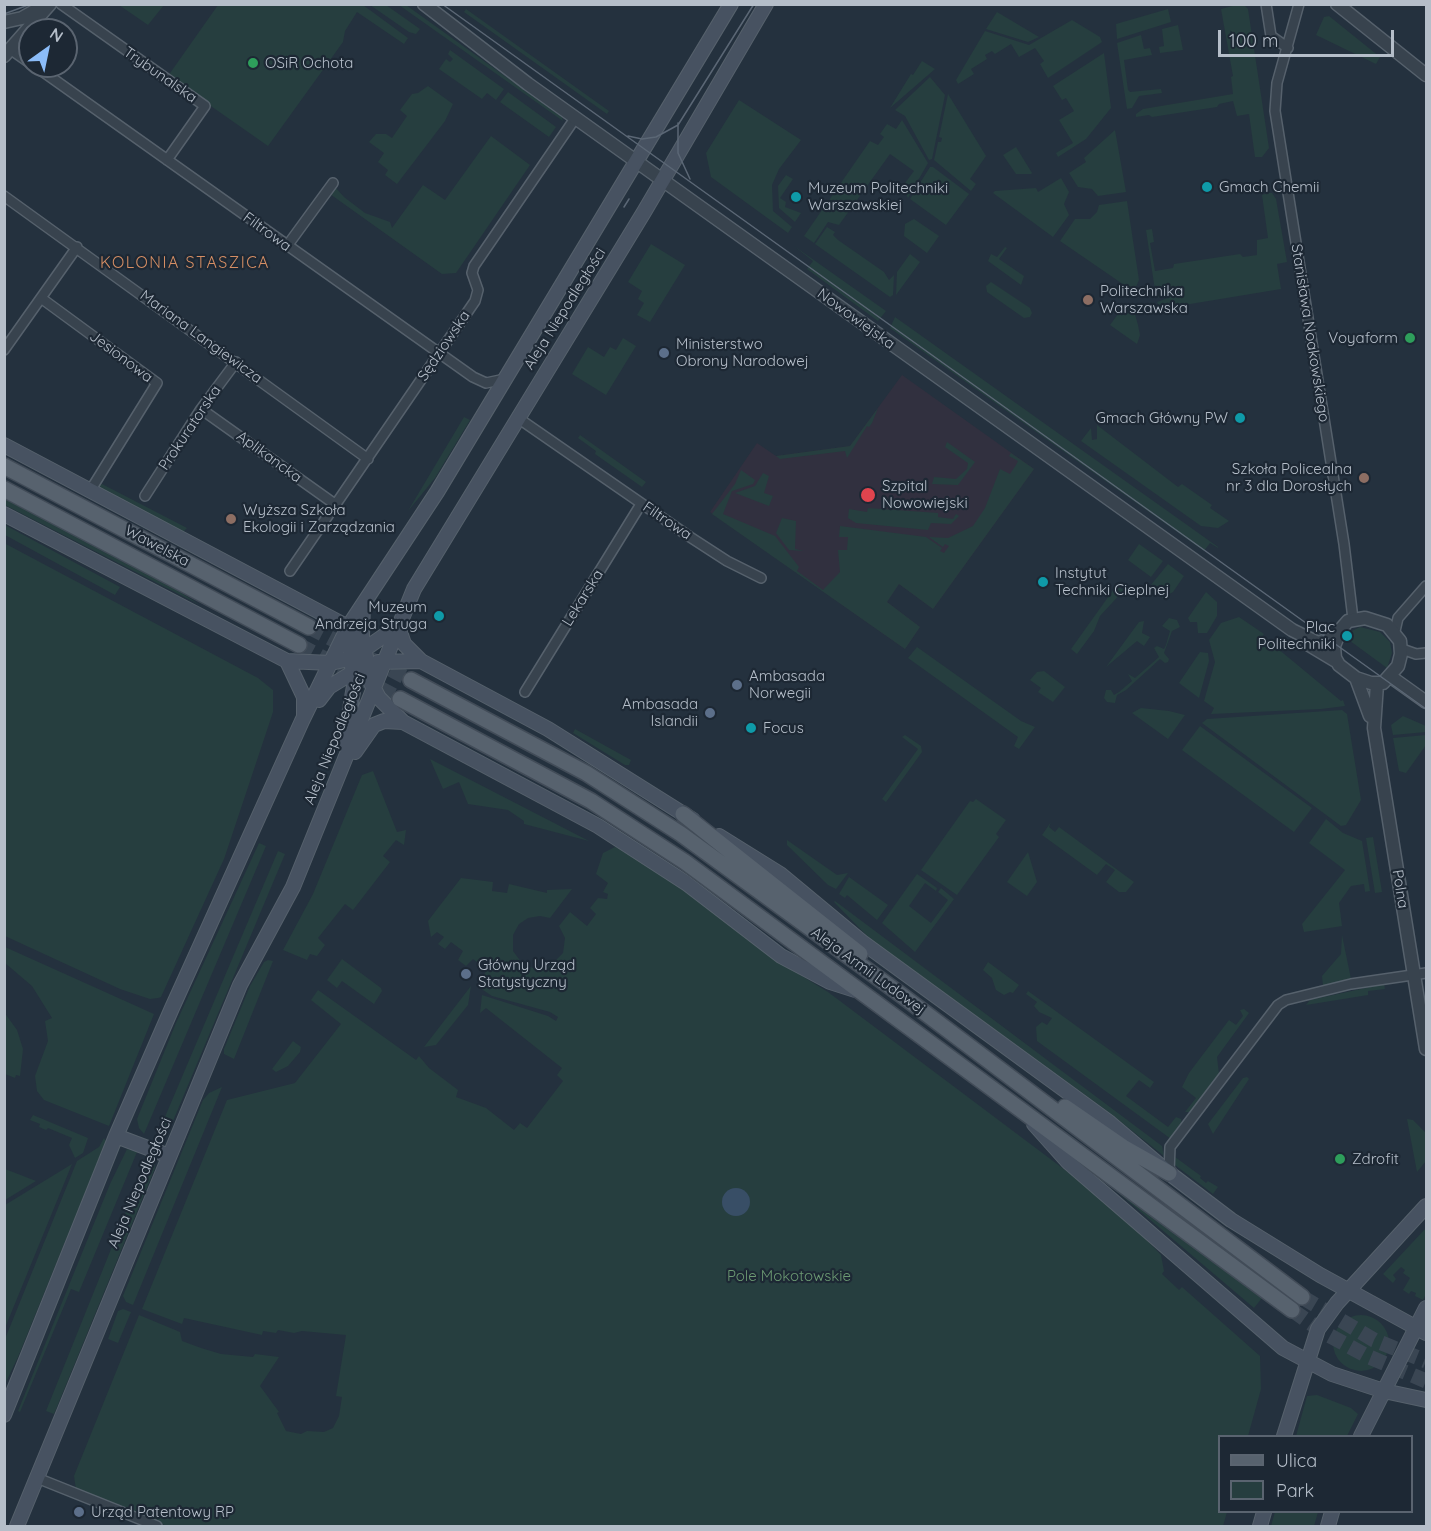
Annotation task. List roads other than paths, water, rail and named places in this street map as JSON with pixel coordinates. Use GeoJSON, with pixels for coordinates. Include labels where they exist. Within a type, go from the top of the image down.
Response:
{"type":"FeatureCollection","features":[{"type":"Feature","properties":{"kind":"main road","name":"Aleja Niepodległości"},"geometry":{"type":"LineString","coordinates":[[4,1415],[116,1136],[302,721],[348,627],[436,492],[731,4]]}},
{"type":"Feature","properties":{"kind":"main road","name":"Aleja Niepodległości"},"geometry":{"type":"LineString","coordinates":[[17,1527],[242,979],[288,896],[398,626],[423,572],[766,4]]}},
{"type":"Feature","properties":{"kind":"main road"},"geometry":{"type":"LineString","coordinates":[[4,445],[348,627],[352,665],[352,710],[336,780]]}},
{"type":"Feature","properties":{"kind":"main road","name":"Wawelska"},"geometry":{"type":"LineString","coordinates":[[4,466],[309,627]]}},
{"type":"Feature","properties":{"kind":"main road","name":"Wawelska"},"geometry":{"type":"LineString","coordinates":[[4,489],[299,645]]}},
{"type":"Feature","properties":{"kind":"main road"},"geometry":{"type":"LineString","coordinates":[[4,514],[287,661],[367,665],[421,661]]}},
{"type":"Feature","properties":{"kind":"main road"},"geometry":{"type":"LineString","coordinates":[[363,602],[365,650],[374,688],[379,698],[404,722],[578,814],[635,849],[707,898],[781,956],[831,982],[867,994]]}},
{"type":"Feature","properties":{"kind":"main road"},"geometry":{"type":"LineString","coordinates":[[302,721],[329,687],[365,650],[398,626],[404,644],[421,661],[548,729],[780,874],[862,942],[1110,1123],[1169,1173],[1248,1232],[1421,1331]]}},
{"type":"Feature","properties":{"kind":"main road"},"geometry":{"type":"LineString","coordinates":[[287,661],[304,698],[302,721]]}},
{"type":"Feature","properties":{"kind":"main road","name":"Aleja Armii Ludowej"},"geometry":{"type":"LineString","coordinates":[[411,680],[537,746],[658,819],[900,994],[1302,1296]]}},
{"type":"Feature","properties":{"kind":"main road","name":"Aleja Armii Ludowej"},"geometry":{"type":"LineString","coordinates":[[400,699],[550,778],[633,827],[685,862],[867,994],[1292,1310]]}},
{"type":"Feature","properties":{"kind":"main road"},"geometry":{"type":"LineString","coordinates":[[336,780],[374,725],[384,721],[404,722]]}},
{"type":"Feature","properties":{"kind":"main road"},"geometry":{"type":"LineString","coordinates":[[683,814],[866,958],[900,994]]}},
{"type":"Feature","properties":{"kind":"main road"},"geometry":{"type":"LineString","coordinates":[[1007,1074],[1047,1095],[1137,1156],[1169,1173]]}},
{"type":"Feature","properties":{"kind":"main road"},"geometry":{"type":"LineString","coordinates":[[1018,1107],[1068,1162],[1268,1335],[1306,1362],[1332,1374],[1384,1391],[1426,1401]]}},
{"type":"Feature","properties":{"kind":"main road"},"geometry":{"type":"LineString","coordinates":[[116,1136],[169,1156]]}},
{"type":"Feature","properties":{"kind":"main road"},"geometry":{"type":"LineString","coordinates":[[1285,1435],[1318,1329],[1348,1291],[1426,1206]]}},
{"type":"Feature","properties":{"kind":"main road"},"geometry":{"type":"LineString","coordinates":[[1362,1435],[1384,1391],[1421,1331],[1426,1308]]}},
{"type":"Feature","properties":{"kind":"street"},"geometry":{"type":"LineString","coordinates":[[4,22],[22,18],[48,4]]}},
{"type":"Feature","properties":{"kind":"street"},"geometry":{"type":"LineString","coordinates":[[6,50],[30,30],[48,4]]}},
{"type":"Feature","properties":{"kind":"street","name":"Trybunalska"},"geometry":{"type":"LineString","coordinates":[[61,4],[205,106],[167,160]]}},
{"type":"Feature","properties":{"kind":"street","name":"Nowowiejska"},"geometry":{"type":"LineString","coordinates":[[424,4],[637,161],[1292,630],[1314,650],[1336,661]]}},
{"type":"Feature","properties":{"kind":"street"},"geometry":{"type":"LineString","coordinates":[[1266,4],[1271,36],[1288,48]]}},
{"type":"Feature","properties":{"kind":"street","name":"Stanisława Noakowskiego"},"geometry":{"type":"LineString","coordinates":[[1299,4],[1277,83],[1275,117],[1344,544],[1353,619]]}},
{"type":"Feature","properties":{"kind":"street"},"geometry":{"type":"LineString","coordinates":[[1337,4],[1426,75]]}},
{"type":"Feature","properties":{"kind":"street","name":"Filtrowa"},"geometry":{"type":"LineString","coordinates":[[51,78],[482,382],[505,379]]}},
{"type":"Feature","properties":{"kind":"street","name":"Sędziowska"},"geometry":{"type":"LineString","coordinates":[[290,571],[475,301],[478,290],[472,273],[474,266],[576,117]]}},
{"type":"Feature","properties":{"kind":"street"},"geometry":{"type":"LineString","coordinates":[[287,246],[333,183]]}},
{"type":"Feature","properties":{"kind":"street","name":"Mariana Langiewicza"},"geometry":{"type":"LineString","coordinates":[[4,196],[368,459]]}},
{"type":"Feature","properties":{"kind":"street"},"geometry":{"type":"LineString","coordinates":[[4,350],[77,247]]}},
{"type":"Feature","properties":{"kind":"street","name":"Jesionowa"},"geometry":{"type":"LineString","coordinates":[[41,298],[157,383],[90,491]]}},
{"type":"Feature","properties":{"kind":"street","name":"Prokuratorska"},"geometry":{"type":"LineString","coordinates":[[146,495],[201,409],[236,362]]}},
{"type":"Feature","properties":{"kind":"street","name":"Aplikancka"},"geometry":{"type":"LineString","coordinates":[[201,409],[336,505]]}},
{"type":"Feature","properties":{"kind":"street","name":"Filtrowa"},"geometry":{"type":"LineString","coordinates":[[518,418],[727,561],[761,578]]}},
{"type":"Feature","properties":{"kind":"street","name":"Lekarska"},"geometry":{"type":"LineString","coordinates":[[525,692],[641,504]]}},
{"type":"Feature","properties":{"kind":"street"},"geometry":{"type":"LineString","coordinates":[[1395,631],[1375,620],[1353,619],[1345,625],[1337,637],[1334,650],[1336,661],[1356,678],[1377,684],[1391,677],[1398,666],[1402,649],[1395,631],[1398,618],[1426,586]]}},
{"type":"Feature","properties":{"kind":"street","name":"Nowowiejska"},"geometry":{"type":"LineString","coordinates":[[1292,630],[1318,643],[1337,637]]}},
{"type":"Feature","properties":{"kind":"street"},"geometry":{"type":"LineString","coordinates":[[1402,649],[1416,654],[1426,653]]}},
{"type":"Feature","properties":{"kind":"street"},"geometry":{"type":"LineString","coordinates":[[1391,677],[1426,702]]}},
{"type":"Feature","properties":{"kind":"street","name":"Polna"},"geometry":{"type":"LineString","coordinates":[[1356,678],[1374,728],[1420,974],[1426,1049]]}},
{"type":"Feature","properties":{"kind":"street","name":"Polna"},"geometry":{"type":"LineString","coordinates":[[1374,728],[1377,684]]}},
{"type":"Feature","properties":{"kind":"street"},"geometry":{"type":"LineString","coordinates":[[1169,1173],[1170,1147],[1283,1002],[1351,984],[1420,974]]}},
{"type":"Feature","properties":{"kind":"street"},"geometry":{"type":"LineString","coordinates":[[37,1478],[158,1527]]}},
{"type":"Feature","properties":{"kind":"tunnel"},"geometry":{"type":"LineString","coordinates":[[309,627],[411,680]]}},
{"type":"Feature","properties":{"kind":"tunnel"},"geometry":{"type":"LineString","coordinates":[[299,645],[400,699]]}},
{"type":"Feature","properties":{"kind":"tunnel"},"geometry":{"type":"LineString","coordinates":[[1302,1297],[1374,1340],[1426,1361]]}},
{"type":"Feature","properties":{"kind":"tunnel"},"geometry":{"type":"LineString","coordinates":[[1292,1310],[1323,1332],[1367,1356],[1426,1381]]}},
{"type":"Feature","properties":{"kind":"tram line"},"geometry":{"type":"LineString","coordinates":[[4,14],[31,4]]}},
{"type":"Feature","properties":{"kind":"tram line"},"geometry":{"type":"LineString","coordinates":[[442,4],[1426,709]]}},
{"type":"Feature","properties":{"kind":"tram line"},"geometry":{"type":"LineString","coordinates":[[628,136],[642,139],[656,137],[678,125],[754,4]]}},
{"type":"Feature","properties":{"kind":"tram line"},"geometry":{"type":"LineString","coordinates":[[678,123],[678,153],[690,179]]}},
{"type":"Feature","properties":{"kind":"tram line"},"geometry":{"type":"LineString","coordinates":[[624,207],[629,199]]}},
{"type":"Feature","properties":{"kind":"place","name":"OSiR Ochota"},"geometry":{"type":"Point","coordinates":[253,63]}},
{"type":"Feature","properties":{"kind":"place","name":"Gmach Chemii"},"geometry":{"type":"Point","coordinates":[1207,187]}},
{"type":"Feature","properties":{"kind":"place","name":"Muzeum Politechniki Warszawskiej"},"geometry":{"type":"Point","coordinates":[796,197]}},
{"type":"Feature","properties":{"kind":"place","name":"Politechnika Warszawska"},"geometry":{"type":"Point","coordinates":[1088,300]}},
{"type":"Feature","properties":{"kind":"place","name":"Voyaform"},"geometry":{"type":"Point","coordinates":[1410,338]}},
{"type":"Feature","properties":{"kind":"place","name":"Ministerstwo Obrony Narodowej"},"geometry":{"type":"Point","coordinates":[664,353]}},
{"type":"Feature","properties":{"kind":"place","name":"Gmach Główny PW"},"geometry":{"type":"Point","coordinates":[1240,418]}},
{"type":"Feature","properties":{"kind":"place","name":"Szkoła Policealna nr 3 dla Dorosłych"},"geometry":{"type":"Point","coordinates":[1364,478]}},
{"type":"Feature","properties":{"kind":"place","name":"Szpital Nowowiejski"},"geometry":{"type":"Point","coordinates":[868,495]}},
{"type":"Feature","properties":{"kind":"place","name":"Wyższa Szkoła Ekologii i Zarządzania"},"geometry":{"type":"Point","coordinates":[231,519]}},
{"type":"Feature","properties":{"kind":"place","name":"Instytut Techniki Cieplnej"},"geometry":{"type":"Point","coordinates":[1043,582]}},
{"type":"Feature","properties":{"kind":"place","name":"Muzeum Andrzeja Struga"},"geometry":{"type":"Point","coordinates":[439,616]}},
{"type":"Feature","properties":{"kind":"place","name":"Plac Politechniki"},"geometry":{"type":"Point","coordinates":[1347,636]}},
{"type":"Feature","properties":{"kind":"place","name":"Ambasada Norwegii"},"geometry":{"type":"Point","coordinates":[737,685]}},
{"type":"Feature","properties":{"kind":"place","name":"Ambasada Islandii"},"geometry":{"type":"Point","coordinates":[710,713]}},
{"type":"Feature","properties":{"kind":"place","name":"Focus"},"geometry":{"type":"Point","coordinates":[751,728]}},
{"type":"Feature","properties":{"kind":"place","name":"Główny Urząd Statystyczny"},"geometry":{"type":"Point","coordinates":[466,974]}},
{"type":"Feature","properties":{"kind":"place","name":"Zdrofit"},"geometry":{"type":"Point","coordinates":[1340,1159]}},
{"type":"Feature","properties":{"kind":"place","name":"Urząd Patentowy RP"},"geometry":{"type":"Point","coordinates":[79,1512]}},
{"type":"Feature","properties":{"kind":"district","name":"KOLONIA STASZICA"},"geometry":{"type":"Point","coordinates":[185,263]}},
{"type":"Feature","properties":{"kind":"park label","name":"Pole Mokotowskie"},"geometry":{"type":"Point","coordinates":[789,1276]}}]}
